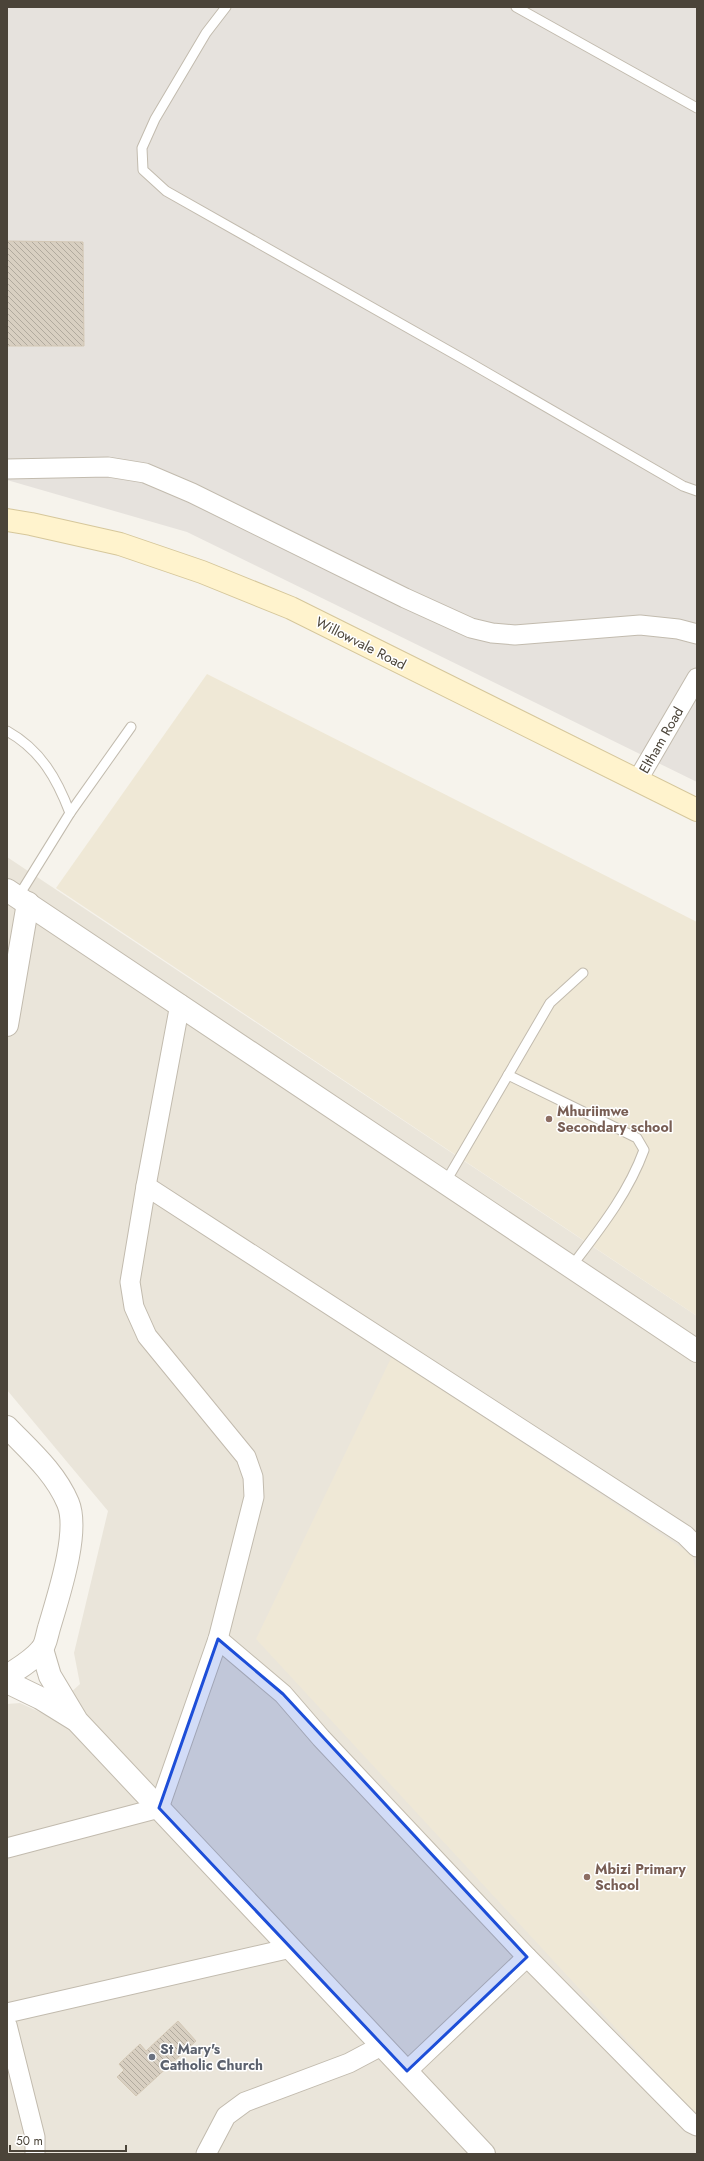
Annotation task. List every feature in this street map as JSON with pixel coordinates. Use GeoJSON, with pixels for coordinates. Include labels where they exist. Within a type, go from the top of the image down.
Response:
{"type":"FeatureCollection","features":[{"type":"Feature","properties":{"kind":"main road","name":"Willowvale Road"},"geometry":{"type":"LineString","coordinates":[[7,520],[120,544],[202,572],[290,608],[697,810]]}},
{"type":"Feature","properties":{"kind":"street"},"geometry":{"type":"LineString","coordinates":[[7,469],[108,467],[145,473],[192,493],[405,598],[472,628],[514,635],[640,625],[678,629],[697,634]]}},
{"type":"Feature","properties":{"kind":"street","name":"Eltham Road"},"geometry":{"type":"LineString","coordinates":[[637,780],[697,678]]}},
{"type":"Feature","properties":{"kind":"street"},"geometry":{"type":"LineString","coordinates":[[7,1025],[18,897],[697,1351]]}},
{"type":"Feature","properties":{"kind":"street"},"geometry":{"type":"LineString","coordinates":[[159,1808],[218,1639],[254,1497],[253,1477],[246,1458],[147,1336],[134,1306],[130,1282],[146,1186],[180,1004]]}},
{"type":"Feature","properties":{"kind":"street"},"geometry":{"type":"LineString","coordinates":[[146,1186],[685,1535],[697,1547]]}},
{"type":"Feature","properties":{"kind":"street"},"geometry":{"type":"LineString","coordinates":[[7,1427],[55,1478],[68,1504],[72,1521],[70,1544],[61,1583],[42,1649],[26,1664],[7,1676]]}},
{"type":"Feature","properties":{"kind":"street"},"geometry":{"type":"LineString","coordinates":[[218,1639],[283,1694],[321,1738],[527,1957],[691,2123],[697,2126]]}},
{"type":"Feature","properties":{"kind":"street"},"geometry":{"type":"LineString","coordinates":[[42,1649],[50,1676],[77,1720],[484,2154]]}},
{"type":"Feature","properties":{"kind":"street"},"geometry":{"type":"LineString","coordinates":[[7,1682],[40,1698],[77,1720]]}},
{"type":"Feature","properties":{"kind":"street"},"geometry":{"type":"LineString","coordinates":[[7,1848],[159,1808]]}},
{"type":"Feature","properties":{"kind":"street"},"geometry":{"type":"LineString","coordinates":[[7,2014],[291,1948]]}},
{"type":"Feature","properties":{"kind":"street"},"geometry":{"type":"LineString","coordinates":[[407,2071],[527,1957]]}},
{"type":"Feature","properties":{"kind":"street"},"geometry":{"type":"LineString","coordinates":[[7,2025],[35,2137],[35,2154]]}},
{"type":"Feature","properties":{"kind":"street"},"geometry":{"type":"LineString","coordinates":[[206,2154],[226,2116],[245,2102],[349,2063],[383,2045]]}},
{"type":"Feature","properties":{"kind":"lane"},"geometry":{"type":"LineString","coordinates":[[226,7],[206,33],[155,119],[142,148],[143,170],[166,191],[466,360],[683,486],[697,491]]}},
{"type":"Feature","properties":{"kind":"lane"},"geometry":{"type":"LineString","coordinates":[[516,7],[697,108]]}},
{"type":"Feature","properties":{"kind":"lane"},"geometry":{"type":"LineString","coordinates":[[18,897],[70,813],[131,727]]}},
{"type":"Feature","properties":{"kind":"lane"},"geometry":{"type":"LineString","coordinates":[[7,731],[25,741],[43,762],[59,785],[70,813]]}},
{"type":"Feature","properties":{"kind":"lane"},"geometry":{"type":"LineString","coordinates":[[446,1182],[550,1003],[583,973]]}},
{"type":"Feature","properties":{"kind":"lane"},"geometry":{"type":"LineString","coordinates":[[508,1075],[637,1138],[644,1150],[637,1171],[616,1207],[571,1267]]}},
{"type":"Feature","properties":{"kind":"highlighted area"},"geometry":{"type":"Polygon","coordinates":[[[218,1639],[283,1694],[527,1957],[407,2071],[159,1808],[218,1639]]]}},
{"type":"Feature","properties":{"kind":"shaded area"},"geometry":{"type":"Polygon","coordinates":[[[7,7],[697,7],[697,782],[187,532],[7,480],[7,7]]]}},
{"type":"Feature","properties":{"kind":"shaded area","name":"Mhuriimwe Secondary school"},"geometry":{"type":"Polygon","coordinates":[[[207,674],[697,922],[697,1316],[56,888],[207,674]]]}},
{"type":"Feature","properties":{"kind":"shaded area"},"geometry":{"type":"Polygon","coordinates":[[[7,857],[697,1316],[697,2154],[7,2154],[7,1704],[20,1703],[46,1715],[80,1684],[74,1653],[108,1511],[7,1390],[7,857]]]}},
{"type":"Feature","properties":{"kind":"shaded area","name":"Mbizi Primary School"},"geometry":{"type":"Polygon","coordinates":[[[392,1356],[692,1555],[697,1574],[697,2116],[256,1639],[392,1356]]]}},
{"type":"Feature","properties":{"kind":"building"},"geometry":{"type":"Polygon","coordinates":[[[7,241],[83,242],[84,346],[7,346],[7,241]]]}},
{"type":"Feature","properties":{"kind":"building","name":"St Mary's Catholic Church"},"geometry":{"type":"Polygon","coordinates":[[[178,2021],[196,2041],[136,2096],[117,2077],[124,2070],[119,2064],[140,2044],[146,2051],[178,2021]]]}},
{"type":"Feature","properties":{"kind":"place","name":"Mhuriimwe Secondary school"},"geometry":{"type":"Point","coordinates":[549,1119]}},
{"type":"Feature","properties":{"kind":"place","name":"Mbizi Primary School"},"geometry":{"type":"Point","coordinates":[587,1877]}},
{"type":"Feature","properties":{"kind":"place","name":"St Mary's Catholic Church"},"geometry":{"type":"Point","coordinates":[152,2057]}}]}
